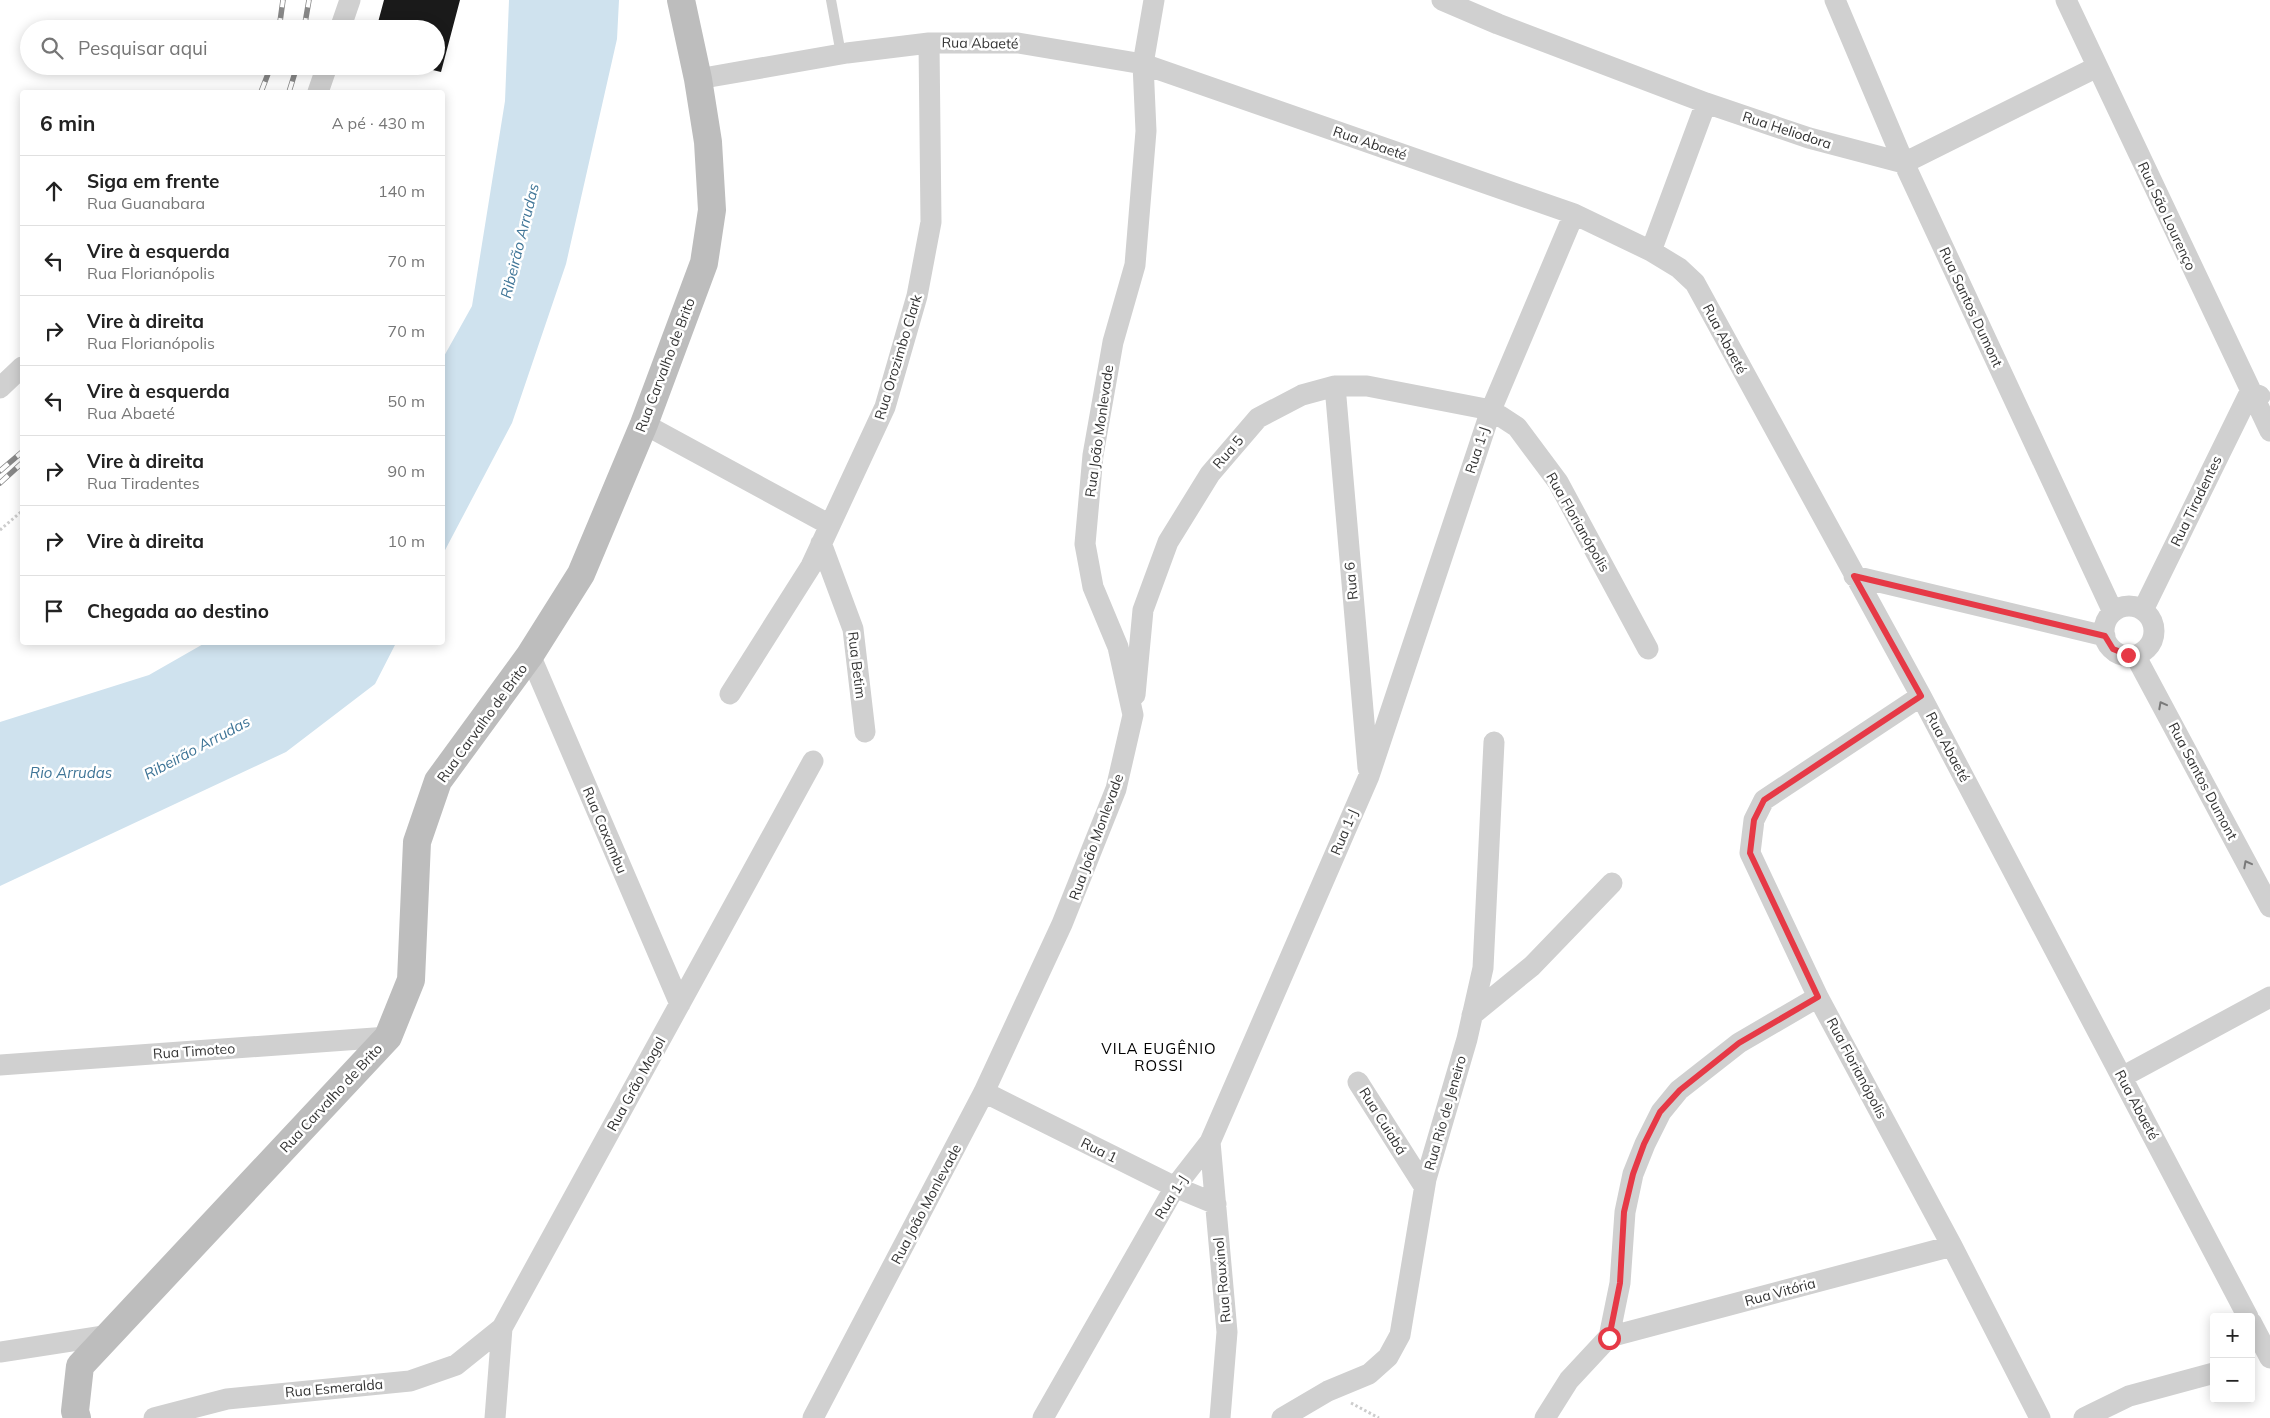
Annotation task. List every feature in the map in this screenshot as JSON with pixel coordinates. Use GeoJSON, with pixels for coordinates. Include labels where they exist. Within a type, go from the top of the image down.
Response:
{"type":"FeatureCollection","features":[{"type":"Feature","properties":{"kind":"street"},"geometry":{"type":"LineString","coordinates":[[343,20],[350,0]]}},
{"type":"Feature","properties":{"kind":"street","name":"Rua Carvalho de Brito"},"geometry":{"type":"LineString","coordinates":[[78,1418],[74,1411],[80,1366],[388,1036],[411,980],[417,842],[438,781],[530,655],[581,574],[644,424],[704,263],[712,210],[708,142],[698,79],[681,0]]}},
{"type":"Feature","properties":{"kind":"street","name":"Rua João Monlevade"},"geometry":{"type":"LineString","coordinates":[[813,1418],[984,1092],[1062,924],[1113,798],[1133,715],[1118,647],[1093,587],[1085,544],[1093,455],[1112,352],[1135,265],[1146,131],[1143,64],[1154,0]]}},
{"type":"Feature","properties":{"kind":"street","name":"Rua Heliodora"},"geometry":{"type":"LineString","coordinates":[[1442,0],[1498,24],[1706,103],[1809,138],[1904,163]]}},
{"type":"Feature","properties":{"kind":"street"},"geometry":{"type":"LineString","coordinates":[[1480,0],[1498,24]]}},
{"type":"Feature","properties":{"kind":"street","name":"Rua Santos Dumont"},"geometry":{"type":"LineString","coordinates":[[1835,0],[1904,163],[2113,612]]}},
{"type":"Feature","properties":{"kind":"street","name":"Rua São Lourenço"},"geometry":{"type":"LineString","coordinates":[[2066,0],[2097,67],[2260,396],[2270,431]]}},
{"type":"Feature","properties":{"kind":"street","name":"Rua Abaeté"},"geometry":{"type":"LineString","coordinates":[[698,79],[841,54],[929,43],[1018,43],[1143,64],[1574,214],[1651,251],[1680,268],[1695,283],[1921,696],[2246,1313]]}},
{"type":"Feature","properties":{"kind":"street","name":"Rua Orozimbo Clark"},"geometry":{"type":"LineString","coordinates":[[730,694],[810,566],[885,407],[917,296],[931,222],[929,43]]}},
{"type":"Feature","properties":{"kind":"street"},"geometry":{"type":"LineString","coordinates":[[1904,163],[2097,67]]}},
{"type":"Feature","properties":{"kind":"street"},"geometry":{"type":"LineString","coordinates":[[319,90],[324,75]]}},
{"type":"Feature","properties":{"kind":"street"},"geometry":{"type":"LineString","coordinates":[[1651,251],[1706,103]]}},
{"type":"Feature","properties":{"kind":"street","name":"Rua 1-J"},"geometry":{"type":"LineString","coordinates":[[1043,1418],[1175,1187],[1210,1142],[1369,776],[1490,410],[1574,214]]}},
{"type":"Feature","properties":{"kind":"street"},"geometry":{"type":"LineString","coordinates":[[0,388],[20,369]]}},
{"type":"Feature","properties":{"kind":"street","name":"Rua 5"},"geometry":{"type":"LineString","coordinates":[[1133,715],[1143,610],[1168,542],[1210,474],[1258,418],[1302,395],[1335,386],[1367,386],[1490,410]]}},
{"type":"Feature","properties":{"kind":"street","name":"Rua 6"},"geometry":{"type":"LineString","coordinates":[[1335,386],[1369,776]]}},
{"type":"Feature","properties":{"kind":"street","name":"Rua Tiradentes"},"geometry":{"type":"LineString","coordinates":[[2143,610],[2260,396]]}},
{"type":"Feature","properties":{"kind":"street","name":"Rua Florianópolis"},"geometry":{"type":"LineString","coordinates":[[1490,410],[1517,427],[1558,482],[1648,649]]}},
{"type":"Feature","properties":{"kind":"street"},"geometry":{"type":"LineString","coordinates":[[644,424],[826,534]]}},
{"type":"Feature","properties":{"kind":"street","name":"Rua Betim"},"geometry":{"type":"LineString","coordinates":[[826,534],[853,629],[865,732]]}},
{"type":"Feature","properties":{"kind":"street"},"geometry":{"type":"LineString","coordinates":[[1854,576],[2105,636]]}},
{"type":"Feature","properties":{"kind":"street"},"geometry":{"type":"LineString","coordinates":[[2128,606],[2143,610],[2153,622],[2153,638],[2143,651],[2136,654],[2120,653],[2113,649],[2105,636],[2106,622],[2113,612],[2128,606]]}},
{"type":"Feature","properties":{"kind":"street","name":"Rua Santos Dumont"},"geometry":{"type":"LineString","coordinates":[[2136,654],[2270,907]]}},
{"type":"Feature","properties":{"kind":"street","name":"Rua Caxambu"},"geometry":{"type":"LineString","coordinates":[[530,655],[680,1004]]}},
{"type":"Feature","properties":{"kind":"street","name":"Rua Florianópolis"},"geometry":{"type":"LineString","coordinates":[[1921,696],[1764,800],[1754,820],[1750,853],[1818,997],[1952,1246],[2040,1418]]}},
{"type":"Feature","properties":{"kind":"street","name":"Rua Rio de Jeneiro"},"geometry":{"type":"LineString","coordinates":[[1282,1418],[1328,1391],[1369,1374],[1388,1357],[1400,1335],[1424,1186],[1472,1015],[1483,968],[1494,742]]}},
{"type":"Feature","properties":{"kind":"street","name":"Rua Grão Mogol"},"geometry":{"type":"LineString","coordinates":[[495,1418],[502,1328],[813,761]]}},
{"type":"Feature","properties":{"kind":"street"},"geometry":{"type":"LineString","coordinates":[[1472,1015],[1532,966],[1612,882]]}},
{"type":"Feature","properties":{"kind":"street"},"geometry":{"type":"LineString","coordinates":[[1545,1418],[1569,1380],[1609,1338],[1620,1283],[1624,1212],[1633,1174],[1644,1144],[1660,1112],[1680,1090],[1739,1043],[1818,997]]}},
{"type":"Feature","properties":{"kind":"street"},"geometry":{"type":"LineString","coordinates":[[2122,1077],[2270,997]]}},
{"type":"Feature","properties":{"kind":"street","name":"Rua Timoteo"},"geometry":{"type":"LineString","coordinates":[[0,1065],[388,1036]]}},
{"type":"Feature","properties":{"kind":"street","name":"Rua Cuiabá"},"geometry":{"type":"LineString","coordinates":[[1358,1082],[1424,1186]]}},
{"type":"Feature","properties":{"kind":"street","name":"Rua 1"},"geometry":{"type":"LineString","coordinates":[[984,1092],[1175,1187],[1216,1204]]}},
{"type":"Feature","properties":{"kind":"street","name":"Rua Rouxinol"},"geometry":{"type":"LineString","coordinates":[[1210,1142],[1226,1332],[1220,1418]]}},
{"type":"Feature","properties":{"kind":"street","name":"Rua Vitória"},"geometry":{"type":"LineString","coordinates":[[1609,1338],[1952,1246]]}},
{"type":"Feature","properties":{"kind":"street","name":"Rua Esmeralda"},"geometry":{"type":"LineString","coordinates":[[154,1418],[227,1399],[410,1381],[456,1365],[502,1328]]}},
{"type":"Feature","properties":{"kind":"street"},"geometry":{"type":"LineString","coordinates":[[2255,1330],[2270,1358],[2255,1362]]}},
{"type":"Feature","properties":{"kind":"street"},"geometry":{"type":"LineString","coordinates":[[0,1352],[110,1335]]}},
{"type":"Feature","properties":{"kind":"street"},"geometry":{"type":"LineString","coordinates":[[2084,1418],[2129,1396],[2210,1374]]}},
{"type":"Feature","properties":{"kind":"lane"},"geometry":{"type":"LineString","coordinates":[[831,0],[841,54]]}},
{"type":"Feature","properties":{"kind":"path"},"geometry":{"type":"LineString","coordinates":[[0,530],[20,513]]}},
{"type":"Feature","properties":{"kind":"water","name":"Ribeirão Arrudas"},"geometry":{"type":"Polygon","coordinates":[[[509,0],[619,0],[617,39],[566,264],[512,423],[445,550],[445,354],[472,306],[505,101],[509,0]]]}},
{"type":"Feature","properties":{"kind":"water","name":"Rio Arrudas"},"geometry":{"type":"Polygon","coordinates":[[[202,645],[395,645],[375,684],[286,752],[0,886],[0,722],[149,675],[202,645]]]}},
{"type":"Feature","properties":{"kind":"building"},"geometry":{"type":"Polygon","coordinates":[[[384,0],[460,0],[445,57],[445,20],[379,20],[384,0]]]}},
{"type":"Feature","properties":{"kind":"railway"},"geometry":{"type":"LineString","coordinates":[[280,20],[283,0]]}},
{"type":"Feature","properties":{"kind":"railway"},"geometry":{"type":"LineString","coordinates":[[306,20],[309,0]]}},
{"type":"Feature","properties":{"kind":"railway"},"geometry":{"type":"LineString","coordinates":[[262,90],[268,75]]}},
{"type":"Feature","properties":{"kind":"railway"},"geometry":{"type":"LineString","coordinates":[[290,90],[294,75]]}},
{"type":"Feature","properties":{"kind":"railway"},"geometry":{"type":"LineString","coordinates":[[0,471],[20,454]]}},
{"type":"Feature","properties":{"kind":"railway"},"geometry":{"type":"LineString","coordinates":[[0,483],[20,465]]}},
{"type":"Feature","properties":{"kind":"district","name":"VILA EUGÊNIO ROSSI"},"geometry":{"type":"Point","coordinates":[1159,1058]}},
{"type":"Feature","properties":{"kind":"route"},"geometry":{"type":"LineString","coordinates":[[1609,1338],[1620,1283],[1624,1212],[1633,1174],[1644,1144],[1660,1112],[1680,1090],[1739,1043],[1818,997],[1750,853],[1754,820],[1758,809],[1764,800],[1921,696],[1854,576],[2105,636],[2113,649],[2128,655]]}}]}
